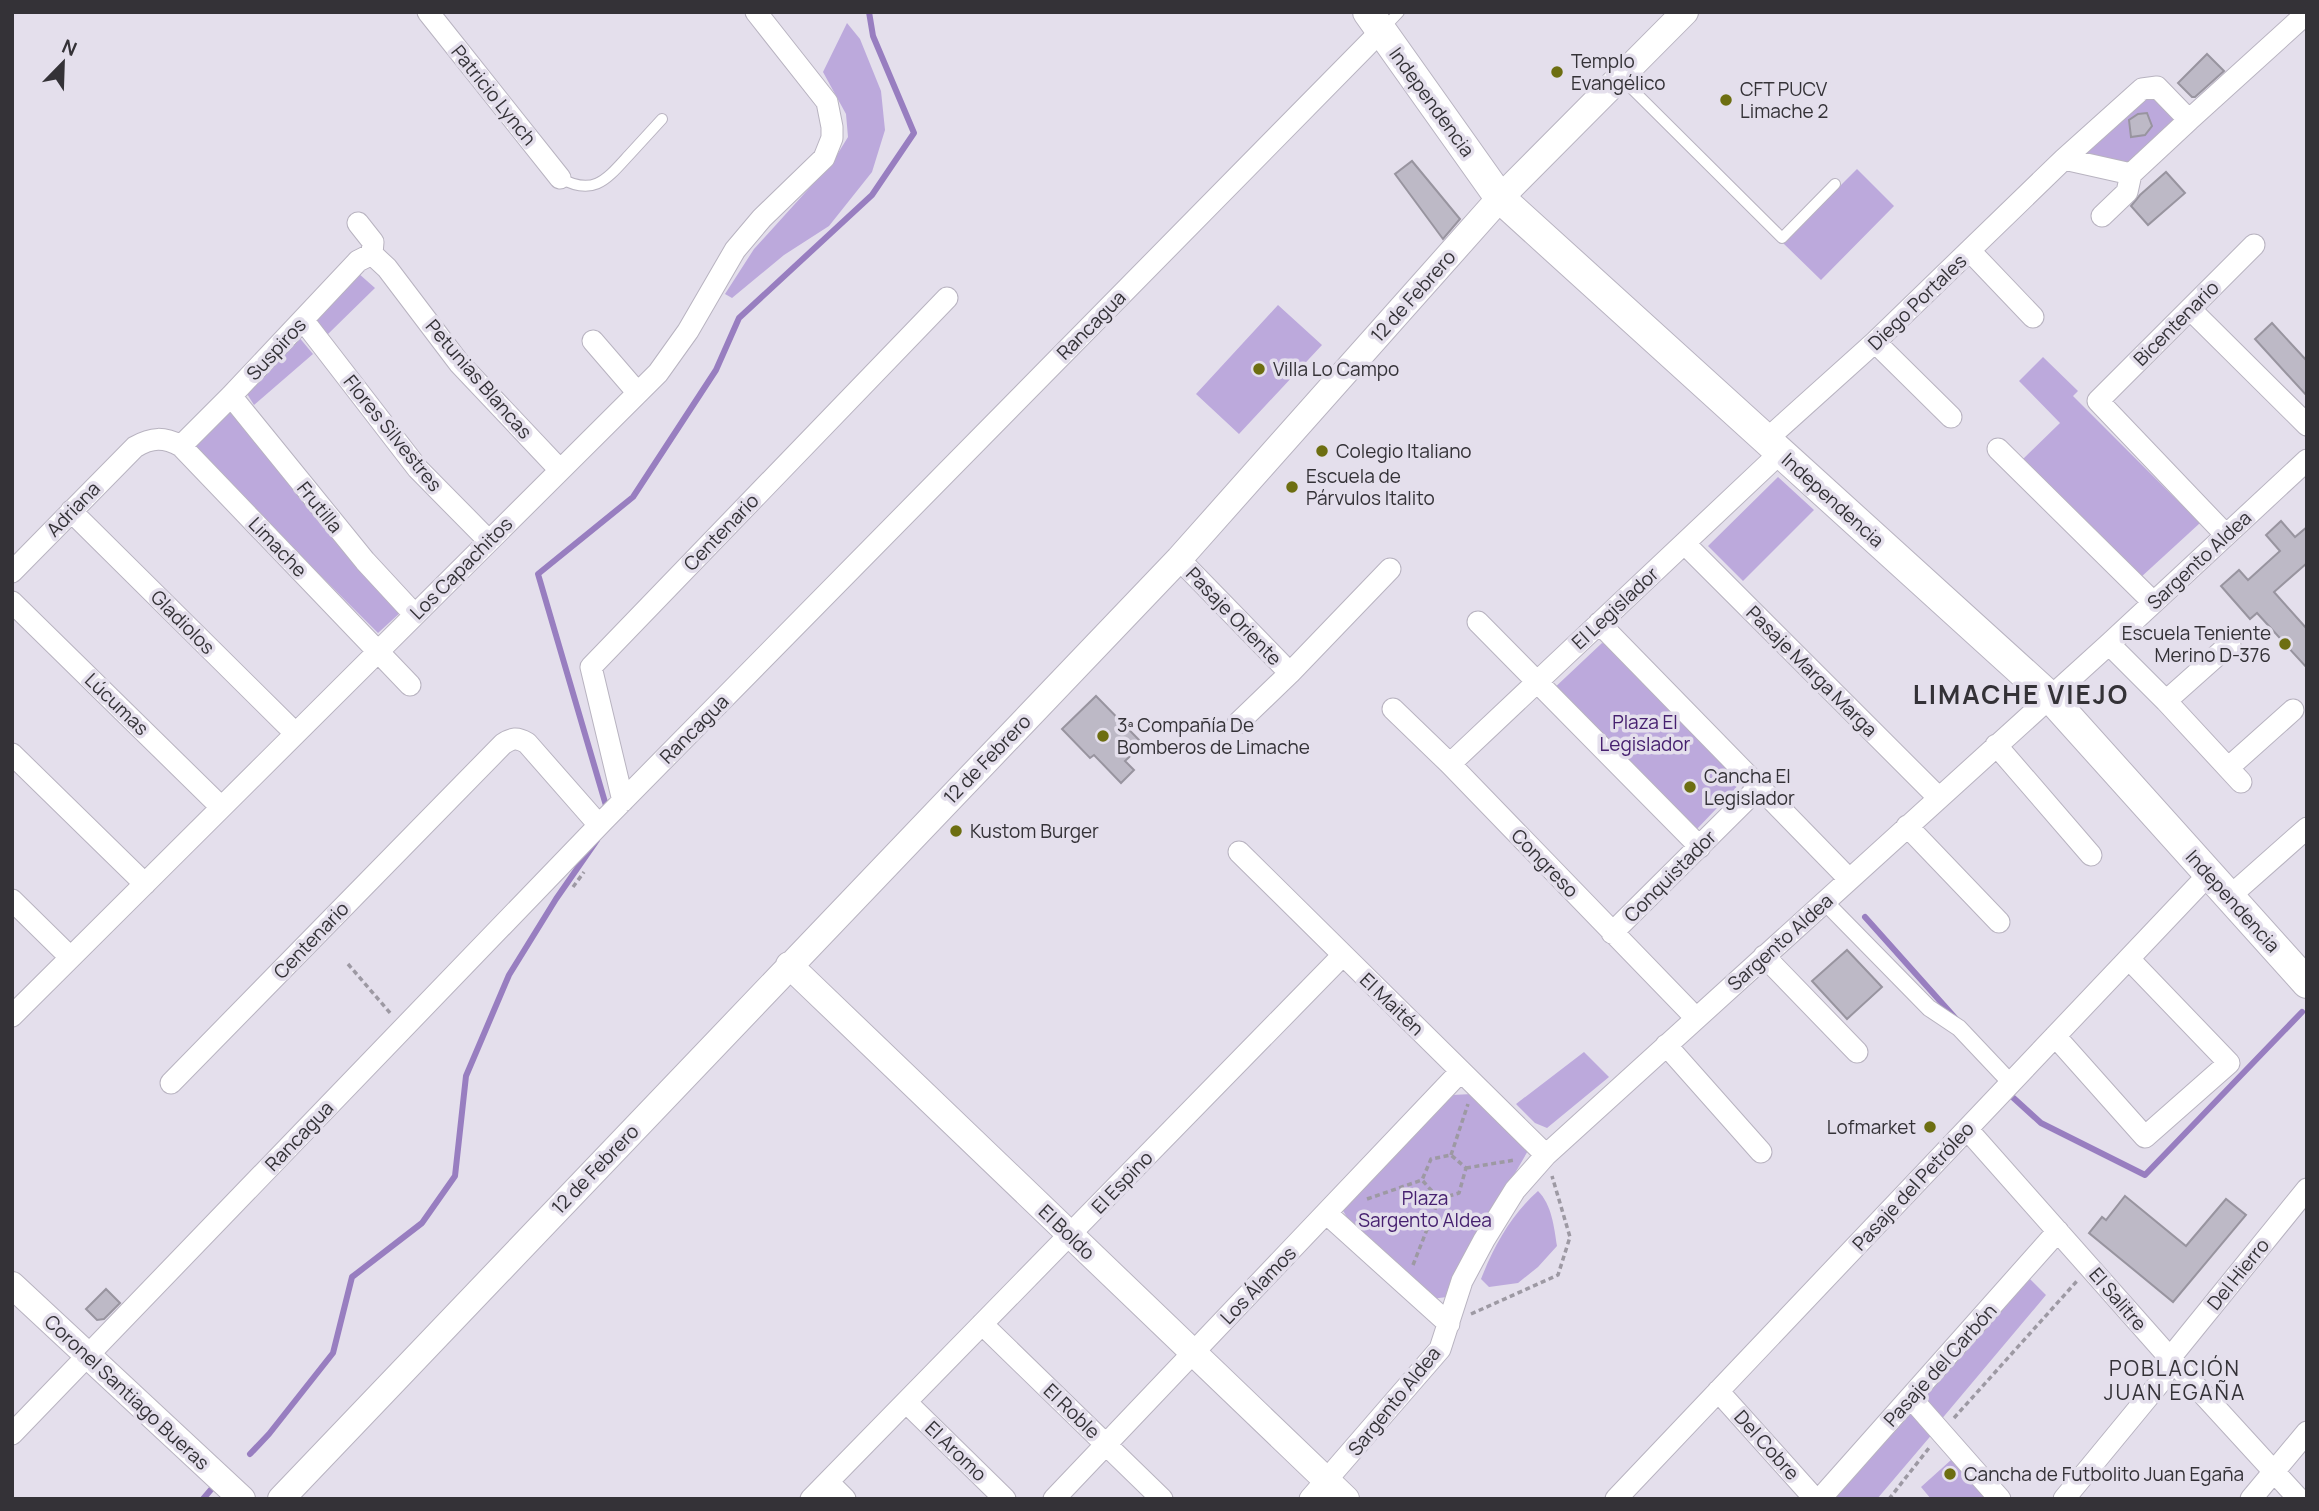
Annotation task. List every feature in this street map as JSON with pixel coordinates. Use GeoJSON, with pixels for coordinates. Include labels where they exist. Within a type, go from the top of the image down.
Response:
{"type":"FeatureCollection","features":[{"type":"Feature","properties":{"kind":"main road","name":"Independencia"},"geometry":{"type":"LineString","coordinates":[[1383,19],[1500,198],[2049,696],[2229,897],[2302,970]]}},
{"type":"Feature","properties":{"kind":"street","name":"Patricio Lynch"},"geometry":{"type":"LineString","coordinates":[[428,12],[560,178]]}},
{"type":"Feature","properties":{"kind":"street","name":"Los Capachitos"},"geometry":{"type":"LineString","coordinates":[[12,1016],[638,392],[673,355],[735,250],[762,218],[824,158],[829,148],[832,127],[827,102],[756,12]]}},
{"type":"Feature","properties":{"kind":"street","name":"12 de Febrero"},"geometry":{"type":"LineString","coordinates":[[281,1499],[1179,559],[1500,198],[1685,12]]}},
{"type":"Feature","properties":{"kind":"street"},"geometry":{"type":"LineString","coordinates":[[2102,216],[2127,192],[2131,174],[2307,13]]}},
{"type":"Feature","properties":{"kind":"street","name":"Rancagua"},"geometry":{"type":"LineString","coordinates":[[12,1434],[1383,19]]}},
{"type":"Feature","properties":{"kind":"street","name":"Diego Portales"},"geometry":{"type":"LineString","coordinates":[[1773,446],[1875,342],[2064,159],[2141,89],[2157,87],[2189,120]]}},
{"type":"Feature","properties":{"kind":"street"},"geometry":{"type":"LineString","coordinates":[[2064,159],[2131,174]]}},
{"type":"Feature","properties":{"kind":"street","name":"Petunias Blancas"},"geometry":{"type":"LineString","coordinates":[[358,223],[373,242],[372,254],[387,268],[459,363],[560,470]]}},
{"type":"Feature","properties":{"kind":"street","name":"Bicentenario"},"geometry":{"type":"LineString","coordinates":[[2225,534],[2098,401],[2254,245]]}},
{"type":"Feature","properties":{"kind":"street"},"geometry":{"type":"LineString","coordinates":[[1970,251],[2033,317]]}},
{"type":"Feature","properties":{"kind":"street","name":"Suspiros"},"geometry":{"type":"LineString","coordinates":[[181,446],[358,261],[372,254]]}},
{"type":"Feature","properties":{"kind":"street","name":"Centenario"},"geometry":{"type":"LineString","coordinates":[[610,814],[591,667],[947,298]]}},
{"type":"Feature","properties":{"kind":"street"},"geometry":{"type":"LineString","coordinates":[[2190,309],[2307,425]]}},
{"type":"Feature","properties":{"kind":"street","name":"Flores Silvestres"},"geometry":{"type":"LineString","coordinates":[[303,320],[418,469],[488,541]]}},
{"type":"Feature","properties":{"kind":"street"},"geometry":{"type":"LineString","coordinates":[[593,341],[638,392]]}},
{"type":"Feature","properties":{"kind":"street"},"geometry":{"type":"LineString","coordinates":[[1875,342],[1951,417]]}},
{"type":"Feature","properties":{"kind":"street","name":"Frutilla"},"geometry":{"type":"LineString","coordinates":[[231,396],[365,561],[414,614]]}},
{"type":"Feature","properties":{"kind":"street","name":"Adriana"},"geometry":{"type":"LineString","coordinates":[[12,572],[135,447],[145,441],[163,439],[181,446]]}},
{"type":"Feature","properties":{"kind":"street","name":"Limache"},"geometry":{"type":"LineString","coordinates":[[181,446],[410,685]]}},
{"type":"Feature","properties":{"kind":"street","name":"El Legislador"},"geometry":{"type":"LineString","coordinates":[[1450,764],[1685,544],[1773,446]]}},
{"type":"Feature","properties":{"kind":"street"},"geometry":{"type":"LineString","coordinates":[[1998,449],[2153,602]]}},
{"type":"Feature","properties":{"kind":"street","name":"Sargento Aldea"},"geometry":{"type":"LineString","coordinates":[[1327,1493],[1440,1349],[1462,1281],[1484,1240],[1515,1190],[1546,1155],[2109,644],[2307,460]]}},
{"type":"Feature","properties":{"kind":"street","name":"Gladiolos"},"geometry":{"type":"LineString","coordinates":[[71,511],[295,733]]}},
{"type":"Feature","properties":{"kind":"street","name":"Pasaje Marga Marga"},"geometry":{"type":"LineString","coordinates":[[1685,544],[1938,797]]}},
{"type":"Feature","properties":{"kind":"street","name":"Pasaje Oriente"},"geometry":{"type":"LineString","coordinates":[[1179,559],[1290,673]]}},
{"type":"Feature","properties":{"kind":"street","name":"Pasaje Oriente"},"geometry":{"type":"LineString","coordinates":[[1238,723],[1390,569]]}},
{"type":"Feature","properties":{"kind":"street","name":"Lúcumas"},"geometry":{"type":"LineString","coordinates":[[12,602],[221,807]]}},
{"type":"Feature","properties":{"kind":"street"},"geometry":{"type":"LineString","coordinates":[[1478,622],[1700,847]]}},
{"type":"Feature","properties":{"kind":"street"},"geometry":{"type":"LineString","coordinates":[[1599,623],[1849,879]]}},
{"type":"Feature","properties":{"kind":"street"},"geometry":{"type":"LineString","coordinates":[[2109,644],[2235,775],[2293,709]]}},
{"type":"Feature","properties":{"kind":"street"},"geometry":{"type":"LineString","coordinates":[[2166,701],[2230,644]]}},
{"type":"Feature","properties":{"kind":"street","name":"Congreso"},"geometry":{"type":"LineString","coordinates":[[1393,709],[1450,764],[1696,1018]]}},
{"type":"Feature","properties":{"kind":"street","name":"Centenario"},"geometry":{"type":"LineString","coordinates":[[171,1083],[503,744],[516,738],[527,743],[610,814]]}},
{"type":"Feature","properties":{"kind":"street"},"geometry":{"type":"LineString","coordinates":[[1996,745],[2091,855]]}},
{"type":"Feature","properties":{"kind":"street"},"geometry":{"type":"LineString","coordinates":[[12,754],[145,884]]}},
{"type":"Feature","properties":{"kind":"street","name":"Conquistador"},"geometry":{"type":"LineString","coordinates":[[1612,933],[1758,788]]}},
{"type":"Feature","properties":{"kind":"street"},"geometry":{"type":"LineString","coordinates":[[1907,826],[1998,922]]}},
{"type":"Feature","properties":{"kind":"street"},"geometry":{"type":"LineString","coordinates":[[2229,897],[2307,828]]}},
{"type":"Feature","properties":{"kind":"street","name":"El Maitén"},"geometry":{"type":"LineString","coordinates":[[1239,852],[1546,1155]]}},
{"type":"Feature","properties":{"kind":"street","name":"Pasaje del Petróleo"},"geometry":{"type":"LineString","coordinates":[[1616,1499],[2209,874]]}},
{"type":"Feature","properties":{"kind":"street"},"geometry":{"type":"LineString","coordinates":[[12,900],[70,957]]}},
{"type":"Feature","properties":{"kind":"street"},"geometry":{"type":"LineString","coordinates":[[1824,901],[1928,1008],[1959,1028],[2007,1087]]}},
{"type":"Feature","properties":{"kind":"street","name":"El Espino"},"geometry":{"type":"LineString","coordinates":[[811,1499],[1343,956]]}},
{"type":"Feature","properties":{"kind":"street"},"geometry":{"type":"LineString","coordinates":[[1764,956],[1857,1052]]}},
{"type":"Feature","properties":{"kind":"street"},"geometry":{"type":"LineString","coordinates":[[2055,1036],[2145,1137],[2229,1063],[2129,959]]}},
{"type":"Feature","properties":{"kind":"street","name":"El Boldo"},"geometry":{"type":"LineString","coordinates":[[789,965],[1193,1352],[1327,1493]]}},
{"type":"Feature","properties":{"kind":"street"},"geometry":{"type":"LineString","coordinates":[[1666,1045],[1761,1152]]}},
{"type":"Feature","properties":{"kind":"street","name":"Los Álamos"},"geometry":{"type":"LineString","coordinates":[[1054,1499],[1326,1213],[1468,1077]]}},
{"type":"Feature","properties":{"kind":"street","name":"El Salitre"},"geometry":{"type":"LineString","coordinates":[[1967,1129],[2299,1499]]}},
{"type":"Feature","properties":{"kind":"street","name":"Del Hierro"},"geometry":{"type":"LineString","coordinates":[[2064,1499],[2162,1380],[2170,1358],[2307,1189]]}},
{"type":"Feature","properties":{"kind":"street"},"geometry":{"type":"LineString","coordinates":[[1326,1213],[1449,1324]]}},
{"type":"Feature","properties":{"kind":"street","name":"Pasaje del Carbón"},"geometry":{"type":"LineString","coordinates":[[1817,1499],[2059,1231]]}},
{"type":"Feature","properties":{"kind":"street","name":"Coronel Santiago Bueras"},"geometry":{"type":"LineString","coordinates":[[12,1285],[242,1499]]}},
{"type":"Feature","properties":{"kind":"street","name":"El Roble"},"geometry":{"type":"LineString","coordinates":[[982,1324],[1162,1499]]}},
{"type":"Feature","properties":{"kind":"street","name":"Del Cobre"},"geometry":{"type":"LineString","coordinates":[[1718,1391],[1817,1499]]}},
{"type":"Feature","properties":{"kind":"street"},"geometry":{"type":"LineString","coordinates":[[1911,1398],[2000,1499]]}},
{"type":"Feature","properties":{"kind":"street","name":"El Aromo"},"geometry":{"type":"LineString","coordinates":[[906,1402],[1005,1499]]}},
{"type":"Feature","properties":{"kind":"street"},"geometry":{"type":"LineString","coordinates":[[2251,1499],[2307,1432]]}},
{"type":"Feature","properties":{"kind":"street"},"geometry":{"type":"LineString","coordinates":[[828,1482],[845,1499]]}},
{"type":"Feature","properties":{"kind":"lane"},"geometry":{"type":"LineString","coordinates":[[1620,77],[1782,238],[1835,184]]}},
{"type":"Feature","properties":{"kind":"lane"},"geometry":{"type":"LineString","coordinates":[[560,178],[578,186],[606,181],[662,119]]}},
{"type":"Feature","properties":{"kind":"path"},"geometry":{"type":"LineString","coordinates":[[348,964],[403,1028]]}},
{"type":"Feature","properties":{"kind":"path"},"geometry":{"type":"LineString","coordinates":[[1451,1155],[1468,1077]]}},
{"type":"Feature","properties":{"kind":"path"},"geometry":{"type":"LineString","coordinates":[[1451,1155],[1466,1168]]}},
{"type":"Feature","properties":{"kind":"path"},"geometry":{"type":"LineString","coordinates":[[1362,1201],[1422,1180],[1432,1159],[1451,1155]]}},
{"type":"Feature","properties":{"kind":"path"},"geometry":{"type":"LineString","coordinates":[[1449,1324],[1558,1275],[1570,1237],[1546,1155],[1466,1168]]}},
{"type":"Feature","properties":{"kind":"path"},"geometry":{"type":"LineString","coordinates":[[1439,1199],[1459,1193],[1466,1168]]}},
{"type":"Feature","properties":{"kind":"path"},"geometry":{"type":"LineString","coordinates":[[1422,1180],[1439,1199]]}},
{"type":"Feature","properties":{"kind":"path"},"geometry":{"type":"LineString","coordinates":[[1405,1284],[1439,1199]]}},
{"type":"Feature","properties":{"kind":"path"},"geometry":{"type":"LineString","coordinates":[[1889,1499],[1941,1432],[2090,1267]]}},
{"type":"Feature","properties":{"kind":"green space"},"geometry":{"type":"Polygon","coordinates":[[[847,23],[860,39],[881,91],[885,130],[872,172],[829,226],[784,255],[732,298],[725,294],[754,249],[832,163],[848,137],[846,114],[823,72],[847,23]]]}},
{"type":"Feature","properties":{"kind":"green space"},"geometry":{"type":"Polygon","coordinates":[[[2155,91],[2178,120],[2127,165],[2087,153],[2090,145],[2155,91]]]}},
{"type":"Feature","properties":{"kind":"green space"},"geometry":{"type":"Polygon","coordinates":[[[1857,169],[1894,206],[1821,280],[1783,243],[1857,169]]]}},
{"type":"Feature","properties":{"kind":"green space"},"geometry":{"type":"Polygon","coordinates":[[[358,273],[375,288],[327,335],[313,318],[358,273]]]}},
{"type":"Feature","properties":{"kind":"green space","name":"Villa Lo Campo"},"geometry":{"type":"Polygon","coordinates":[[[1278,305],[1322,345],[1239,434],[1196,394],[1278,305]]]}},
{"type":"Feature","properties":{"kind":"green space"},"geometry":{"type":"Polygon","coordinates":[[[298,336],[313,354],[254,405],[244,389],[298,336]]]}},
{"type":"Feature","properties":{"kind":"green space"},"geometry":{"type":"Polygon","coordinates":[[[2043,357],[2078,391],[2073,396],[2200,523],[2140,578],[2023,459],[2060,423],[2019,381],[2043,357]]]}},
{"type":"Feature","properties":{"kind":"green space"},"geometry":{"type":"Polygon","coordinates":[[[233,410],[402,611],[378,633],[190,445],[233,410]]]}},
{"type":"Feature","properties":{"kind":"green space"},"geometry":{"type":"Polygon","coordinates":[[[1778,477],[1814,510],[1743,581],[1708,546],[1778,477]]]}},
{"type":"Feature","properties":{"kind":"green space","name":"Plaza El Legislador"},"geometry":{"type":"Polygon","coordinates":[[[1602,643],[1613,647],[1740,775],[1736,788],[1696,830],[1550,692],[1602,643]]]}},
{"type":"Feature","properties":{"kind":"green space"},"geometry":{"type":"Polygon","coordinates":[[[1584,1052],[1609,1077],[1547,1128],[1535,1123],[1516,1104],[1584,1052]]]}},
{"type":"Feature","properties":{"kind":"green space","name":"Plaza Sargento Aldea"},"geometry":{"type":"Polygon","coordinates":[[[1472,1094],[1529,1149],[1475,1242],[1447,1297],[1431,1299],[1348,1219],[1342,1209],[1452,1095],[1472,1094]]]}},
{"type":"Feature","properties":{"kind":"green space"},"geometry":{"type":"Polygon","coordinates":[[[1538,1191],[1549,1210],[1557,1246],[1538,1267],[1518,1283],[1489,1287],[1481,1279],[1492,1255],[1504,1232],[1538,1191]]]}},
{"type":"Feature","properties":{"kind":"green space"},"geometry":{"type":"Polygon","coordinates":[[[2027,1276],[2046,1295],[1940,1421],[1921,1398],[2027,1276]]]}},
{"type":"Feature","properties":{"kind":"green space"},"geometry":{"type":"Polygon","coordinates":[[[1914,1408],[1934,1432],[1877,1499],[1835,1499],[1832,1495],[1914,1408]]]}},
{"type":"Feature","properties":{"kind":"green space","name":"Cancha de Futbolito Juan Egaña"},"geometry":{"type":"Polygon","coordinates":[[[1951,1460],[1987,1499],[1931,1499],[1921,1487],[1951,1460]]]}},
{"type":"Feature","properties":{"kind":"building"},"geometry":{"type":"Polygon","coordinates":[[[2207,54],[2224,71],[2192,97],[2178,83],[2207,54]]]}},
{"type":"Feature","properties":{"kind":"building"},"geometry":{"type":"Polygon","coordinates":[[[2147,113],[2152,126],[2145,135],[2131,137],[2129,120],[2138,114],[2147,113]]]}},
{"type":"Feature","properties":{"kind":"building"},"geometry":{"type":"Polygon","coordinates":[[[1412,161],[1460,219],[1443,239],[1395,174],[1412,161]]]}},
{"type":"Feature","properties":{"kind":"building"},"geometry":{"type":"Polygon","coordinates":[[[2166,172],[2185,193],[2148,225],[2131,206],[2166,172]]]}},
{"type":"Feature","properties":{"kind":"building"},"geometry":{"type":"Polygon","coordinates":[[[2272,323],[2307,361],[2307,396],[2255,339],[2272,323]]]}},
{"type":"Feature","properties":{"kind":"building"},"geometry":{"type":"Polygon","coordinates":[[[2281,521],[2295,537],[2307,527],[2307,563],[2274,592],[2307,629],[2307,668],[2257,613],[2250,619],[2221,586],[2239,570],[2248,580],[2280,551],[2266,535],[2281,521]]]}},
{"type":"Feature","properties":{"kind":"building","name":"3ª Compañía De Bomberos de Limache"},"geometry":{"type":"Polygon","coordinates":[[[1096,696],[1143,744],[1125,761],[1134,770],[1121,783],[1094,755],[1090,758],[1062,729],[1096,696]]]}},
{"type":"Feature","properties":{"kind":"building"},"geometry":{"type":"Polygon","coordinates":[[[1847,950],[1882,987],[1847,1019],[1812,981],[1847,950]]]}},
{"type":"Feature","properties":{"kind":"building"},"geometry":{"type":"Polygon","coordinates":[[[2125,1196],[2186,1246],[2226,1199],[2246,1215],[2173,1302],[2089,1233],[2102,1217],[2106,1220],[2125,1196]]]}},
{"type":"Feature","properties":{"kind":"building"},"geometry":{"type":"Polygon","coordinates":[[[106,1289],[120,1303],[104,1319],[97,1320],[86,1309],[106,1289]]]}},
{"type":"Feature","properties":{"kind":"waterway"},"geometry":{"type":"LineString","coordinates":[[607,809],[538,574],[633,497],[716,370],[739,318],[872,195],[914,133],[873,36],[869,12]]}},
{"type":"Feature","properties":{"kind":"waterway"},"geometry":{"type":"LineString","coordinates":[[250,1454],[333,1353],[352,1277],[422,1223],[455,1176],[466,1076],[509,975],[556,899],[597,840]]}},
{"type":"Feature","properties":{"kind":"waterway"},"geometry":{"type":"LineString","coordinates":[[1865,917],[1957,1020]]}},
{"type":"Feature","properties":{"kind":"waterway"},"geometry":{"type":"LineString","coordinates":[[2008,1093],[2041,1123],[2145,1175],[2302,1012]]}},
{"type":"Feature","properties":{"kind":"waterway"},"geometry":{"type":"LineString","coordinates":[[203,1499],[214,1486]]}},
{"type":"Feature","properties":{"kind":"place","name":"Templo Evangélico"},"geometry":{"type":"Point","coordinates":[1557,72]}},
{"type":"Feature","properties":{"kind":"place","name":"CFT PUCV Limache 2"},"geometry":{"type":"Point","coordinates":[1726,100]}},
{"type":"Feature","properties":{"kind":"place","name":"Villa Lo Campo"},"geometry":{"type":"Point","coordinates":[1259,369]}},
{"type":"Feature","properties":{"kind":"place","name":"Colegio Italiano"},"geometry":{"type":"Point","coordinates":[1322,451]}},
{"type":"Feature","properties":{"kind":"place","name":"Escuela de Párvulos Italito"},"geometry":{"type":"Point","coordinates":[1292,487]}},
{"type":"Feature","properties":{"kind":"place","name":"Escuela Teniente Merino D-376"},"geometry":{"type":"Point","coordinates":[2285,644]}},
{"type":"Feature","properties":{"kind":"place","name":"3ª Compañía De Bomberos de Limache"},"geometry":{"type":"Point","coordinates":[1103,736]}},
{"type":"Feature","properties":{"kind":"place","name":"Cancha El Legislador"},"geometry":{"type":"Point","coordinates":[1690,787]}},
{"type":"Feature","properties":{"kind":"place","name":"Kustom Burger"},"geometry":{"type":"Point","coordinates":[956,831]}},
{"type":"Feature","properties":{"kind":"place","name":"Lofmarket"},"geometry":{"type":"Point","coordinates":[1930,1127]}},
{"type":"Feature","properties":{"kind":"place","name":"Cancha de Futbolito Juan Egaña"},"geometry":{"type":"Point","coordinates":[1950,1474]}},
{"type":"Feature","properties":{"kind":"district","name":"LIMACHE VIEJO"},"geometry":{"type":"Point","coordinates":[2021,694]}},
{"type":"Feature","properties":{"kind":"district","name":"POBLACIÓN JUAN EGAÑA"},"geometry":{"type":"Point","coordinates":[2175,1380]}}]}
